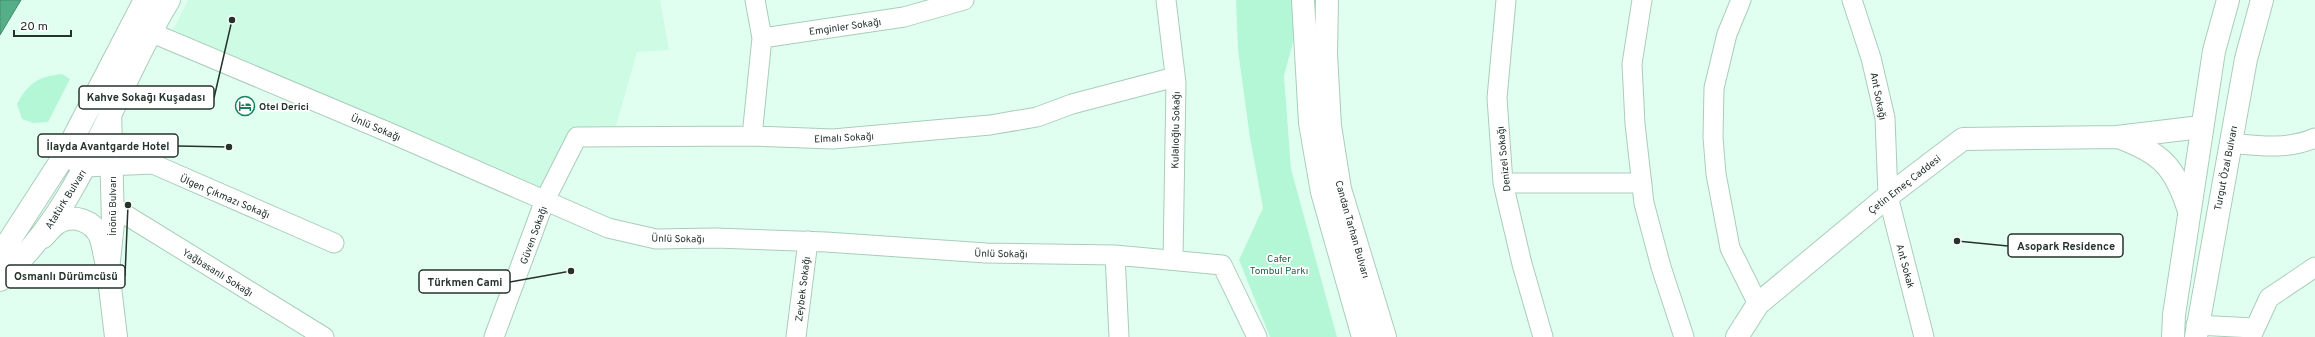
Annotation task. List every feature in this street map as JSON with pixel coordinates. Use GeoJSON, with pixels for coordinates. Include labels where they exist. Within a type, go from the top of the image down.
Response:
{"type":"FeatureCollection","features":[{"type":"Feature","properties":{"kind":"main road"},"geometry":{"type":"LineString","coordinates":[[0,254],[64,156],[108,74],[145,0]]}},
{"type":"Feature","properties":{"kind":"main road","name":"Atatürk Bulvarı"},"geometry":{"type":"LineString","coordinates":[[0,280],[37,244],[85,167],[110,119],[150,32],[169,0]]}},
{"type":"Feature","properties":{"kind":"main road","name":"Candan Tarhan Bulvarı"},"geometry":{"type":"LineString","coordinates":[[1304,0],[1310,123],[1321,185],[1363,337]]}},
{"type":"Feature","properties":{"kind":"main road","name":"Candan Tarhan Bulvarı"},"geometry":{"type":"LineString","coordinates":[[1327,0],[1326,54],[1330,126],[1340,190],[1385,337]]}},
{"type":"Feature","properties":{"kind":"main road"},"geometry":{"type":"LineString","coordinates":[[2173,337],[2174,315],[2214,51],[2228,0]]}},
{"type":"Feature","properties":{"kind":"main road","name":"Turgut Özal Bulvarı"},"geometry":{"type":"LineString","coordinates":[[2196,331],[2246,59],[2262,0]]}},
{"type":"Feature","properties":{"kind":"main road","name":"İnönü Bulvarı"},"geometry":{"type":"LineString","coordinates":[[108,74],[113,207],[113,237],[108,270],[116,337]]}},
{"type":"Feature","properties":{"kind":"main road","name":"Çetin Emeç Caddesi"},"geometry":{"type":"LineString","coordinates":[[1739,336],[1758,304],[1888,196],[1963,139],[2117,137],[2202,127]]}},
{"type":"Feature","properties":{"kind":"main road","name":"Çetin Emeç Caddesi"},"geometry":{"type":"LineString","coordinates":[[2117,137],[2143,146],[2164,161],[2180,185],[2189,211]]}},
{"type":"Feature","properties":{"kind":"main road"},"geometry":{"type":"LineString","coordinates":[[37,244],[58,222],[68,218],[80,219],[93,227],[100,236],[108,270]]}},
{"type":"Feature","properties":{"kind":"street"},"geometry":{"type":"LineString","coordinates":[[752,136],[762,38],[755,0]]}},
{"type":"Feature","properties":{"kind":"street","name":"Emginler Sokağı"},"geometry":{"type":"LineString","coordinates":[[762,38],[904,17],[964,0]]}},
{"type":"Feature","properties":{"kind":"street","name":"Kulalıoğlu Sokağı"},"geometry":{"type":"LineString","coordinates":[[1166,0],[1175,77],[1173,260]]}},
{"type":"Feature","properties":{"kind":"street","name":"Denizel Sokağı"},"geometry":{"type":"LineString","coordinates":[[1506,0],[1498,98],[1503,183],[1522,264],[1543,337]]}},
{"type":"Feature","properties":{"kind":"street"},"geometry":{"type":"LineString","coordinates":[[1642,0],[1632,64],[1644,203],[1661,267],[1684,337]]}},
{"type":"Feature","properties":{"kind":"street"},"geometry":{"type":"LineString","coordinates":[[1741,0],[1727,34],[1714,88],[1713,137],[1716,174],[1730,248],[1758,304]]}},
{"type":"Feature","properties":{"kind":"street","name":"Ant Sokağı"},"geometry":{"type":"LineString","coordinates":[[1852,0],[1871,58],[1885,118],[1888,196]]}},
{"type":"Feature","properties":{"kind":"street","name":"Ünlü Sokağı"},"geometry":{"type":"LineString","coordinates":[[150,32],[546,200],[608,228],[656,239],[716,238],[808,241],[986,253],[1114,255],[1222,265],[1257,337]]}},
{"type":"Feature","properties":{"kind":"street","name":"Elmalı Sokağı"},"geometry":{"type":"LineString","coordinates":[[546,200],[577,137],[752,136],[833,139],[990,124],[1037,117],[1072,104],[1175,77]]}},
{"type":"Feature","properties":{"kind":"street"},"geometry":{"type":"LineString","coordinates":[[2230,143],[2276,147],[2289,146],[2315,138]]}},
{"type":"Feature","properties":{"kind":"street"},"geometry":{"type":"LineString","coordinates":[[64,156],[85,167]]}},
{"type":"Feature","properties":{"kind":"street","name":"Ülgen Çıkmazı Sokağı"},"geometry":{"type":"LineString","coordinates":[[85,167],[112,168],[153,164],[334,243]]}},
{"type":"Feature","properties":{"kind":"street"},"geometry":{"type":"LineString","coordinates":[[1503,183],[1642,183]]}},
{"type":"Feature","properties":{"kind":"street","name":"Ant Sokak"},"geometry":{"type":"LineString","coordinates":[[1888,196],[1924,337]]}},
{"type":"Feature","properties":{"kind":"street","name":"Güven Sokağı"},"geometry":{"type":"LineString","coordinates":[[494,337],[546,200]]}},
{"type":"Feature","properties":{"kind":"street","name":"Yağbasanlı Sokağı"},"geometry":{"type":"LineString","coordinates":[[113,207],[324,337]]}},
{"type":"Feature","properties":{"kind":"street","name":"Zeybek Sokağı"},"geometry":{"type":"LineString","coordinates":[[796,337],[808,241]]}},
{"type":"Feature","properties":{"kind":"street"},"geometry":{"type":"LineString","coordinates":[[1114,255],[1119,337]]}},
{"type":"Feature","properties":{"kind":"street"},"geometry":{"type":"LineString","coordinates":[[2196,331],[2252,332],[2269,298],[2315,267]]}},
{"type":"Feature","properties":{"kind":"shaded area"},"geometry":{"type":"Polygon","coordinates":[[[0,0],[21,0],[0,35],[0,0]]]}},
{"type":"Feature","properties":{"kind":"shaded area"},"geometry":{"type":"Polygon","coordinates":[[[188,0],[660,0],[669,50],[637,52],[615,130],[574,128],[540,188],[173,30],[188,0]]]}},
{"type":"Feature","properties":{"kind":"green space","name":"Cafer Tombul Parkı"},"geometry":{"type":"Polygon","coordinates":[[[1236,0],[1304,0],[1284,76],[1291,169],[1337,337],[1270,337],[1239,260],[1263,208],[1250,138],[1238,50],[1236,0]]]}},
{"type":"Feature","properties":{"kind":"green space"},"geometry":{"type":"Polygon","coordinates":[[[62,74],[70,79],[48,122],[33,123],[22,119],[17,104],[26,90],[40,79],[62,74]]]}},
{"type":"Feature","properties":{"kind":"place","name":"Kahve Sokağı Kuşadası"},"geometry":{"type":"Point","coordinates":[232,20]}},
{"type":"Feature","properties":{"kind":"place","name":"Otel Derici"},"geometry":{"type":"Point","coordinates":[245,106]}},
{"type":"Feature","properties":{"kind":"place","name":"İlayda Avantgarde Hotel"},"geometry":{"type":"Point","coordinates":[229,147]}},
{"type":"Feature","properties":{"kind":"place","name":"Osmanlı Dürümcüsü"},"geometry":{"type":"Point","coordinates":[128,205]}},
{"type":"Feature","properties":{"kind":"place","name":"Asopark Residence"},"geometry":{"type":"Point","coordinates":[1957,241]}},
{"type":"Feature","properties":{"kind":"place","name":"Türkmen Cami"},"geometry":{"type":"Point","coordinates":[571,271]}}]}
